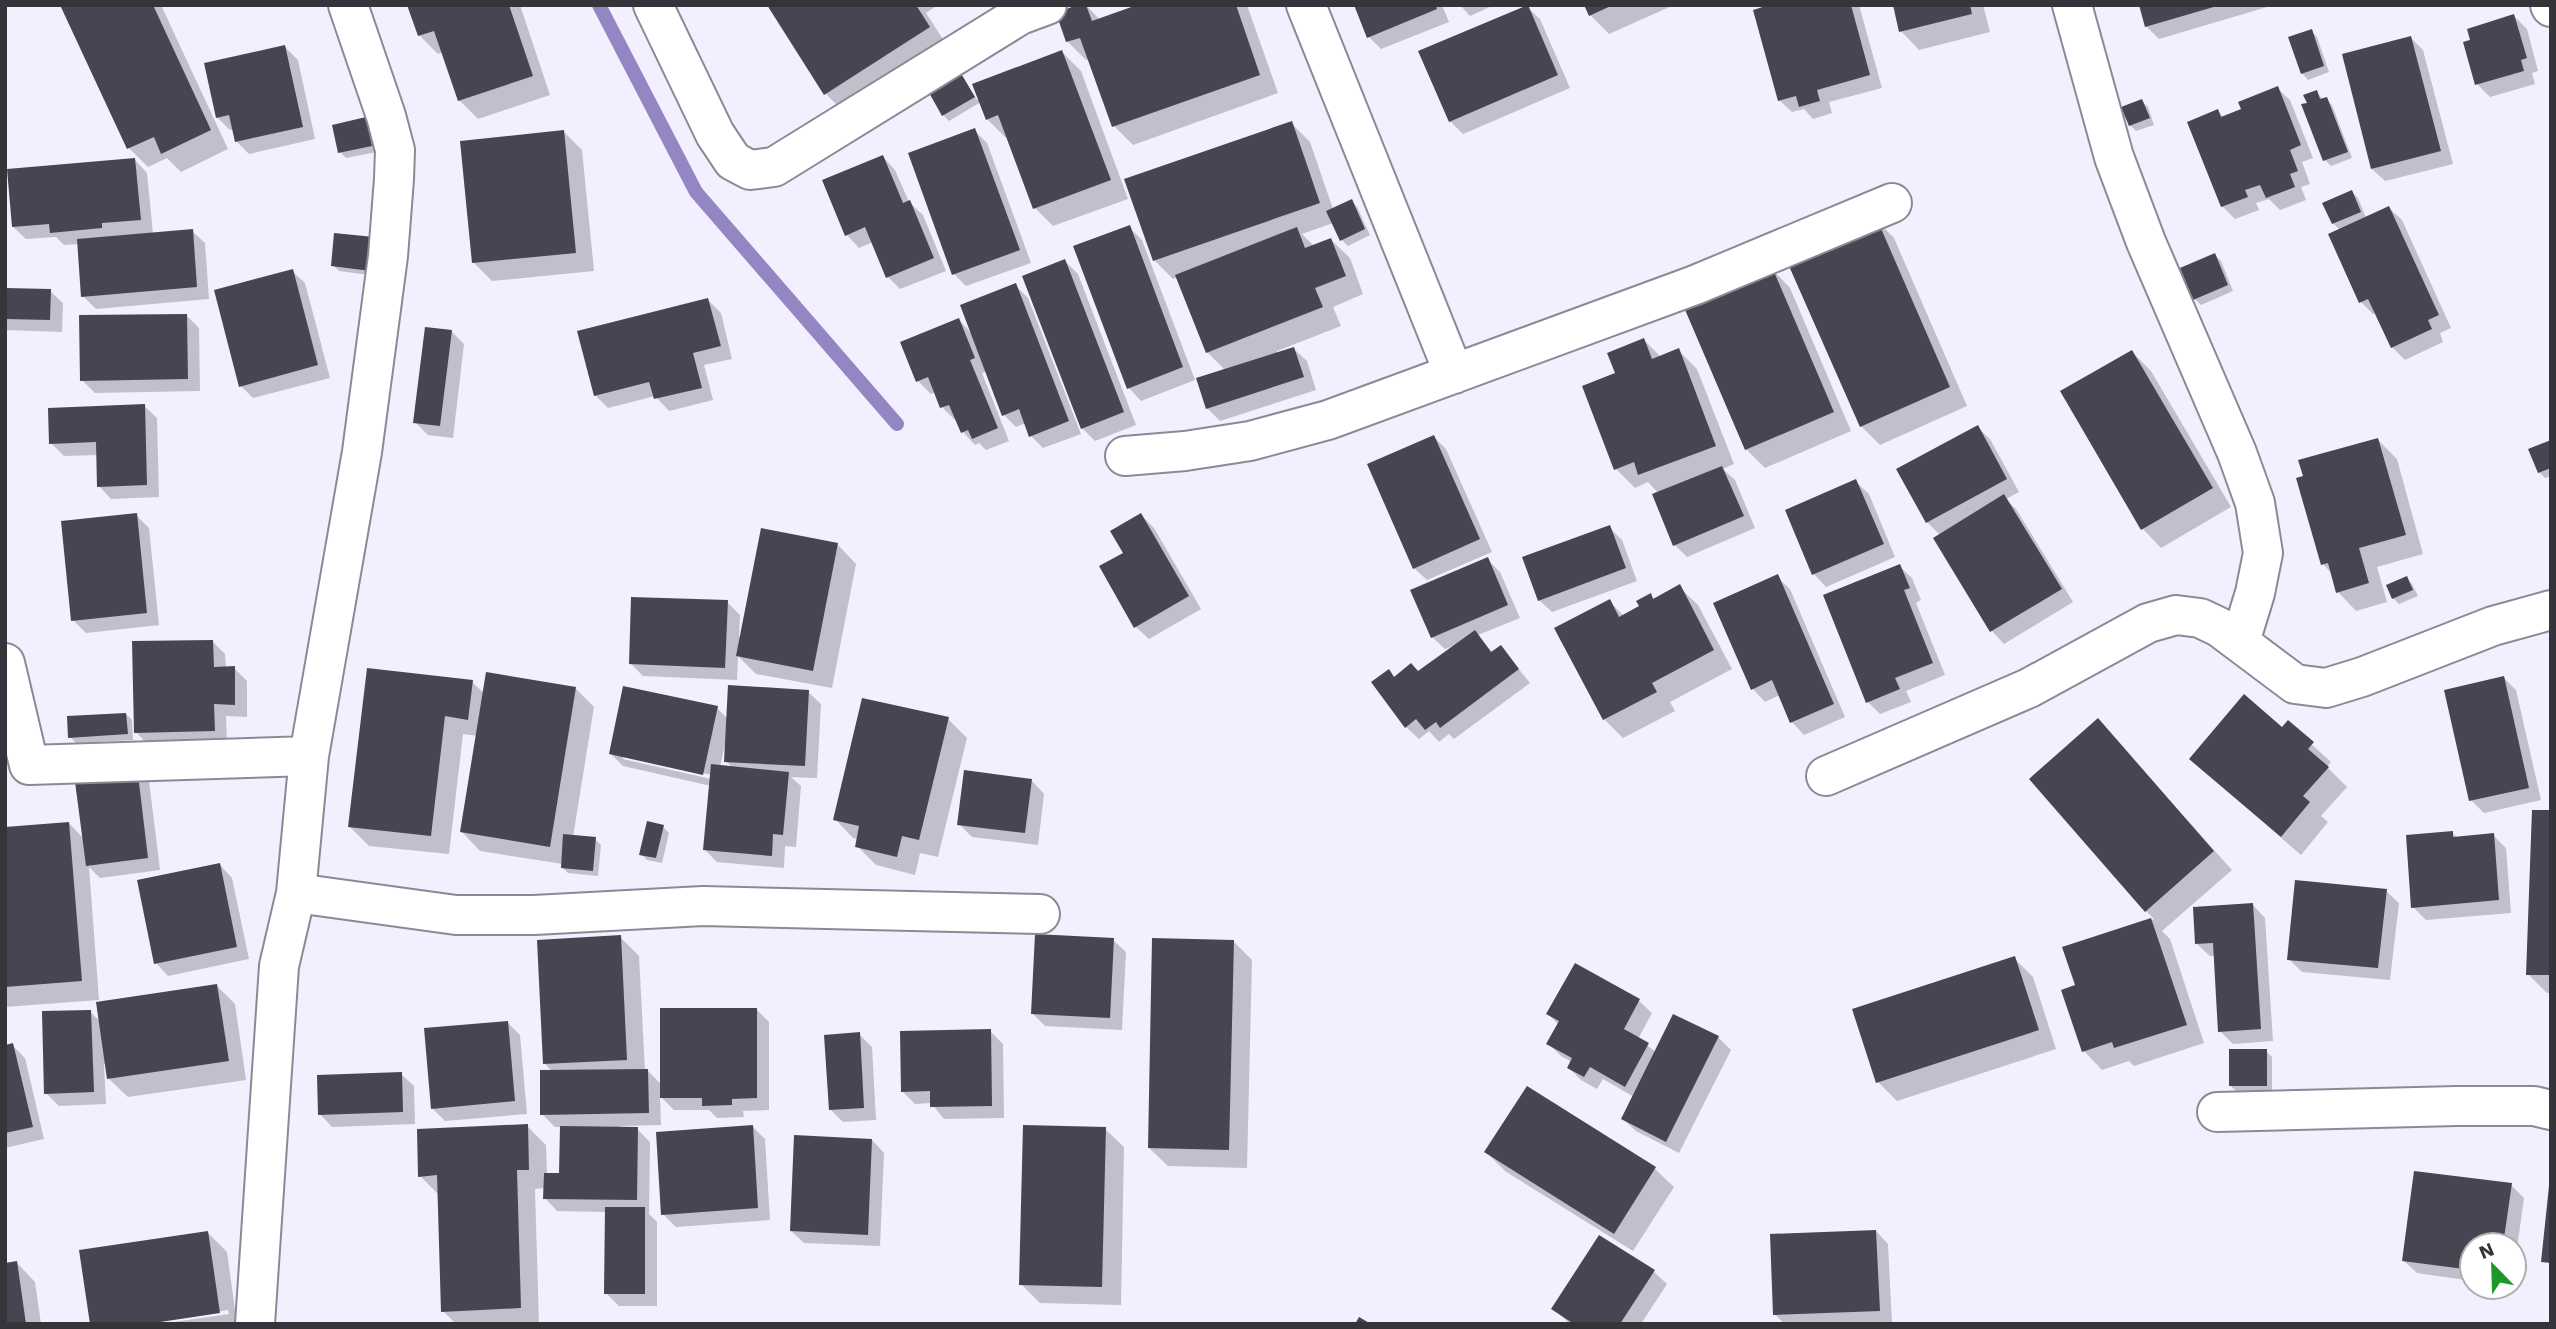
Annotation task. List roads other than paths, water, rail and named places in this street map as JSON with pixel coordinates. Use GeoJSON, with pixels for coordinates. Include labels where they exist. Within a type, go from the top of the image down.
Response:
{"type":"FeatureCollection","features":[{"type":"Feature","properties":{"kind":"street"},"geometry":{"type":"LineString","coordinates":[[255,1324],[279,966],[296,893],[309,756],[362,452],[388,256],[394,179],[394,150],[389,127],[348,5]]}},
{"type":"Feature","properties":{"kind":"street"},"geometry":{"type":"LineString","coordinates":[[653,5],[716,134],[733,161],[750,170],[774,167],[1026,9]]}},
{"type":"Feature","properties":{"kind":"street"},"geometry":{"type":"LineString","coordinates":[[1306,5],[1454,374]]}},
{"type":"Feature","properties":{"kind":"street"},"geometry":{"type":"LineString","coordinates":[[2072,5],[2114,157],[2146,242],[2237,453],[2255,503],[2263,553],[2256,593],[2240,642]]}},
{"type":"Feature","properties":{"kind":"street"},"geometry":{"type":"LineString","coordinates":[[1125,456],[1185,451],[1250,441],[1328,420],[1695,285],[1892,203]]}},
{"type":"Feature","properties":{"kind":"street"},"geometry":{"type":"LineString","coordinates":[[1826,776],[2029,688],[2148,623],[2176,615],[2200,618],[2219,627],[2295,684],[2326,688],[2362,677],[2493,626],[2551,610]]}},
{"type":"Feature","properties":{"kind":"street"},"geometry":{"type":"LineString","coordinates":[[5,663],[17,768],[309,756]]}},
{"type":"Feature","properties":{"kind":"street"},"geometry":{"type":"LineString","coordinates":[[296,893],[456,915],[534,915],[703,906],[1040,914]]}},
{"type":"Feature","properties":{"kind":"street"},"geometry":{"type":"LineString","coordinates":[[2217,1112],[2458,1106],[2534,1106],[2551,1110]]}},
{"type":"Feature","properties":{"kind":"waterway"},"geometry":{"type":"LineString","coordinates":[[599,5],[696,192],[897,424]]}}]}
